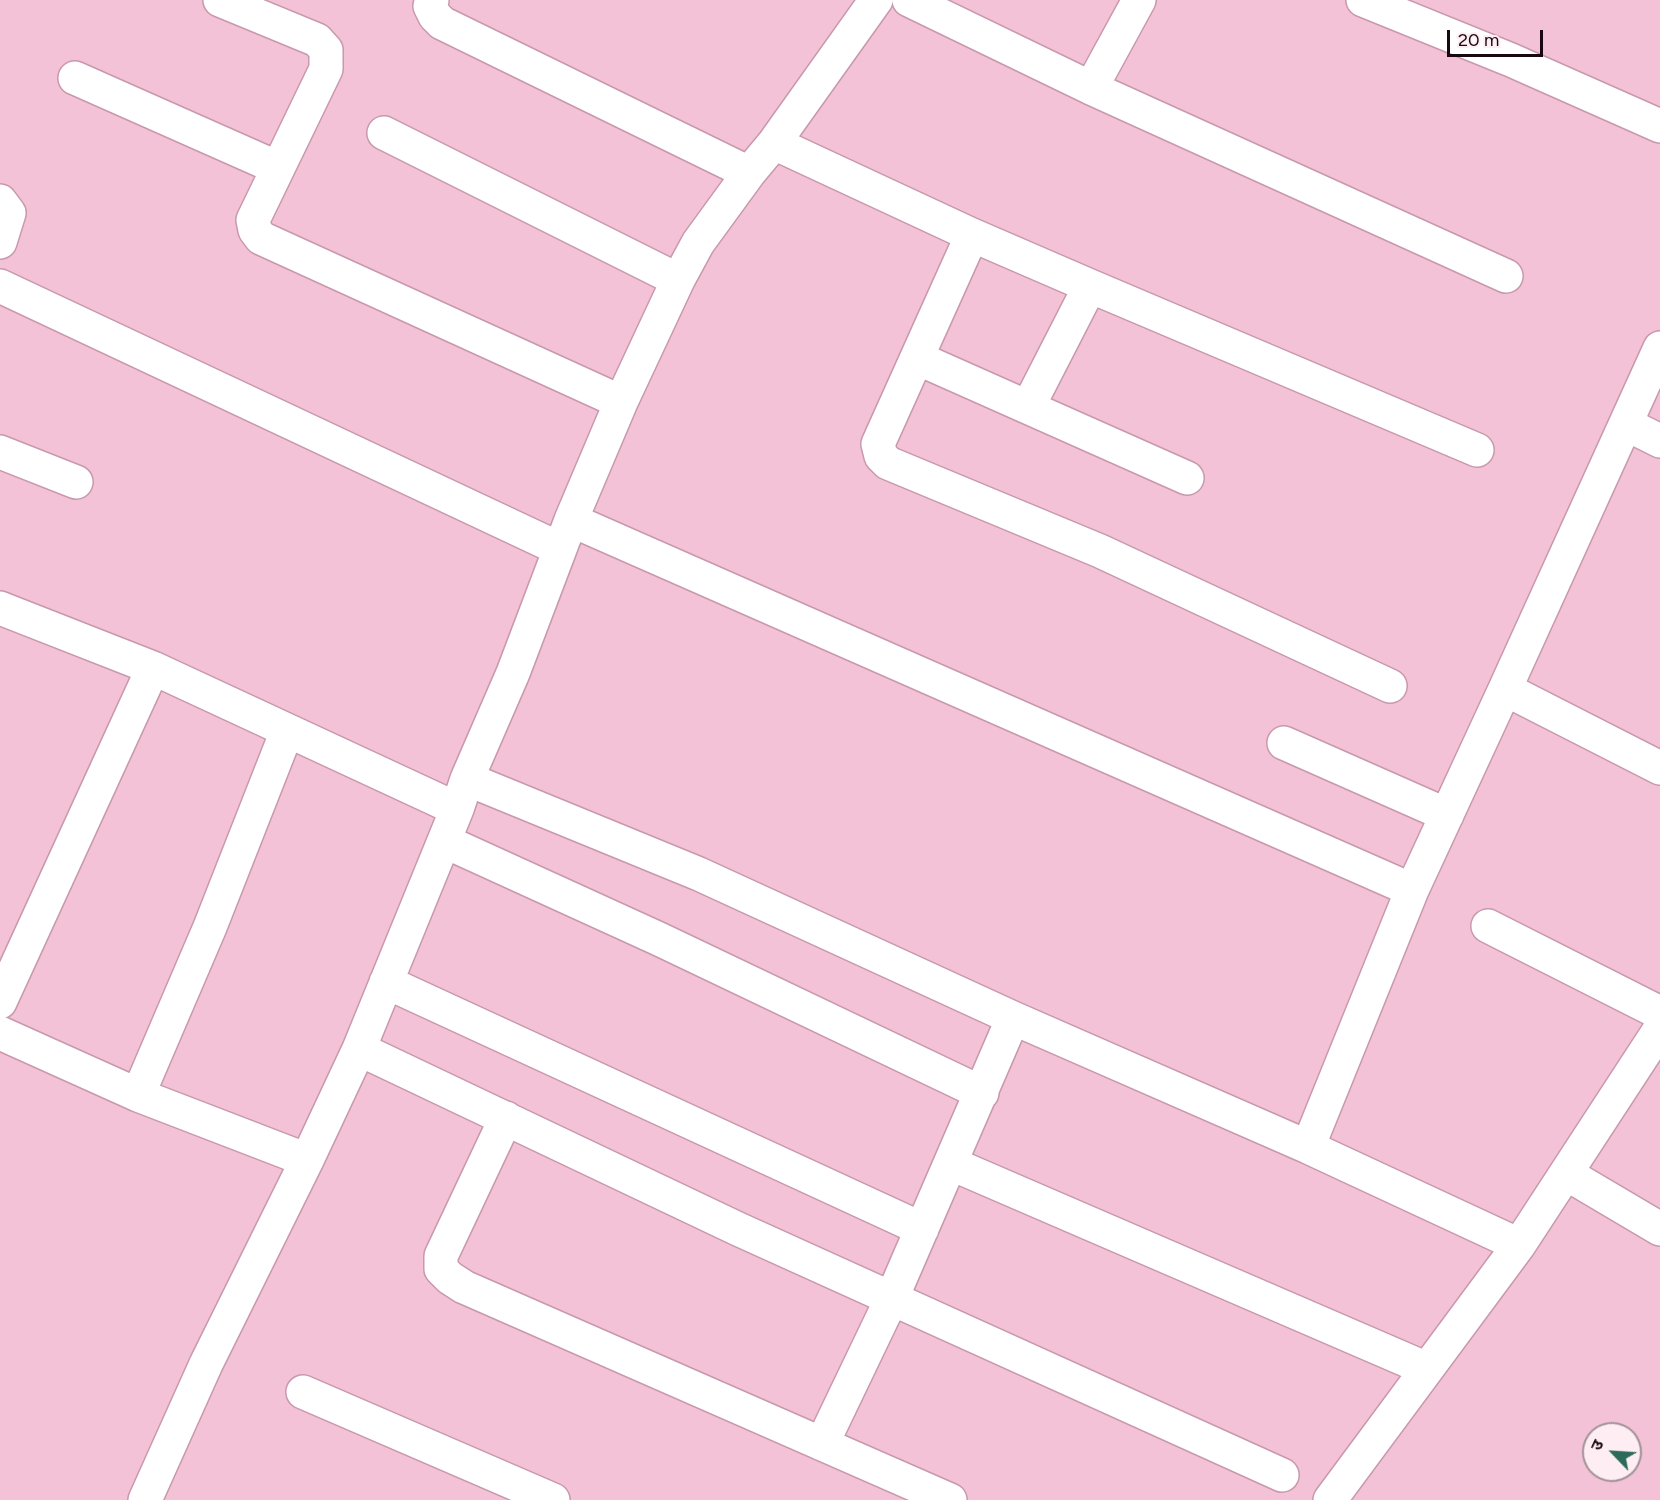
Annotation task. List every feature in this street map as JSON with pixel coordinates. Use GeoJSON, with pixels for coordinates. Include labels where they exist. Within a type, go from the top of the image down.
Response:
{"type":"FeatureCollection","features":[{"type":"Feature","properties":{"kind":"street"},"geometry":{"type":"LineString","coordinates":[[220,0],[317,40],[326,50],[326,69],[253,220],[255,230],[261,238],[621,402]]}},
{"type":"Feature","properties":{"kind":"street"},"geometry":{"type":"LineString","coordinates":[[432,0],[430,6],[442,23],[749,173]]}},
{"type":"Feature","properties":{"kind":"street"},"geometry":{"type":"LineString","coordinates":[[145,1500],[206,1364],[359,1049],[621,402],[678,280],[698,243],[774,143],[876,0]]}},
{"type":"Feature","properties":{"kind":"street"},"geometry":{"type":"LineString","coordinates":[[909,0],[1091,88],[1506,276]]}},
{"type":"Feature","properties":{"kind":"street"},"geometry":{"type":"LineString","coordinates":[[1091,88],[1139,0]]}},
{"type":"Feature","properties":{"kind":"street"},"geometry":{"type":"LineString","coordinates":[[1363,0],[1511,60],[1660,126]]}},
{"type":"Feature","properties":{"kind":"street"},"geometry":{"type":"LineString","coordinates":[[75,78],[278,168]]}},
{"type":"Feature","properties":{"kind":"street"},"geometry":{"type":"LineString","coordinates":[[384,133],[678,280]]}},
{"type":"Feature","properties":{"kind":"street"},"geometry":{"type":"LineString","coordinates":[[774,143],[972,235],[1477,450]]}},
{"type":"Feature","properties":{"kind":"street"},"geometry":{"type":"LineString","coordinates":[[0,201],[9,213],[0,242]]}},
{"type":"Feature","properties":{"kind":"street"},"geometry":{"type":"LineString","coordinates":[[972,235],[878,444],[880,456],[888,463],[1100,551],[1390,686]]}},
{"type":"Feature","properties":{"kind":"street"},"geometry":{"type":"LineString","coordinates":[[0,286],[566,535],[1412,890]]}},
{"type":"Feature","properties":{"kind":"street"},"geometry":{"type":"LineString","coordinates":[[1028,407],[1090,286]]}},
{"type":"Feature","properties":{"kind":"street"},"geometry":{"type":"LineString","coordinates":[[1308,1147],[1412,890],[1660,348]]}},
{"type":"Feature","properties":{"kind":"street"},"geometry":{"type":"LineString","coordinates":[[917,358],[1187,478]]}},
{"type":"Feature","properties":{"kind":"street"},"geometry":{"type":"LineString","coordinates":[[1626,424],[1660,441]]}},
{"type":"Feature","properties":{"kind":"street"},"geometry":{"type":"LineString","coordinates":[[0,452],[76,482]]}},
{"type":"Feature","properties":{"kind":"street"},"geometry":{"type":"LineString","coordinates":[[2,615],[153,668],[457,809]]}},
{"type":"Feature","properties":{"kind":"street"},"geometry":{"type":"LineString","coordinates":[[0,1002],[153,668]]}},
{"type":"Feature","properties":{"kind":"street"},"geometry":{"type":"LineString","coordinates":[[1505,689],[1660,768]]}},
{"type":"Feature","properties":{"kind":"street"},"geometry":{"type":"LineString","coordinates":[[138,1095],[210,927],[287,731]]}},
{"type":"Feature","properties":{"kind":"street"},"geometry":{"type":"LineString","coordinates":[[1284,743],[1447,815]]}},
{"type":"Feature","properties":{"kind":"street"},"geometry":{"type":"LineString","coordinates":[[467,779],[699,874],[1013,1018],[1308,1147],[1519,1245]]}},
{"type":"Feature","properties":{"kind":"street"},"geometry":{"type":"LineString","coordinates":[[444,841],[658,939],[982,1093]]}},
{"type":"Feature","properties":{"kind":"street"},"geometry":{"type":"LineString","coordinates":[[1488,926],[1660,1012]]}},
{"type":"Feature","properties":{"kind":"street"},"geometry":{"type":"LineString","coordinates":[[386,982],[922,1230]]}},
{"type":"Feature","properties":{"kind":"street"},"geometry":{"type":"LineString","coordinates":[[822,1444],[891,1300],[952,1164],[1013,1018]]}},
{"type":"Feature","properties":{"kind":"street"},"geometry":{"type":"LineString","coordinates":[[1330,1500],[1519,1245],[1660,1029]]}},
{"type":"Feature","properties":{"kind":"street"},"geometry":{"type":"LineString","coordinates":[[0,1033],[138,1095],[307,1160]]}},
{"type":"Feature","properties":{"kind":"street"},"geometry":{"type":"LineString","coordinates":[[359,1049],[891,1300],[1282,1475]]}},
{"type":"Feature","properties":{"kind":"street"},"geometry":{"type":"LineString","coordinates":[[506,1118],[441,1256],[441,1269],[450,1278],[464,1287],[950,1500]]}},
{"type":"Feature","properties":{"kind":"street"},"geometry":{"type":"LineString","coordinates":[[952,1164],[1427,1369]]}},
{"type":"Feature","properties":{"kind":"street"},"geometry":{"type":"LineString","coordinates":[[1567,1174],[1660,1229]]}},
{"type":"Feature","properties":{"kind":"street"},"geometry":{"type":"LineString","coordinates":[[303,1392],[553,1500]]}}]}
